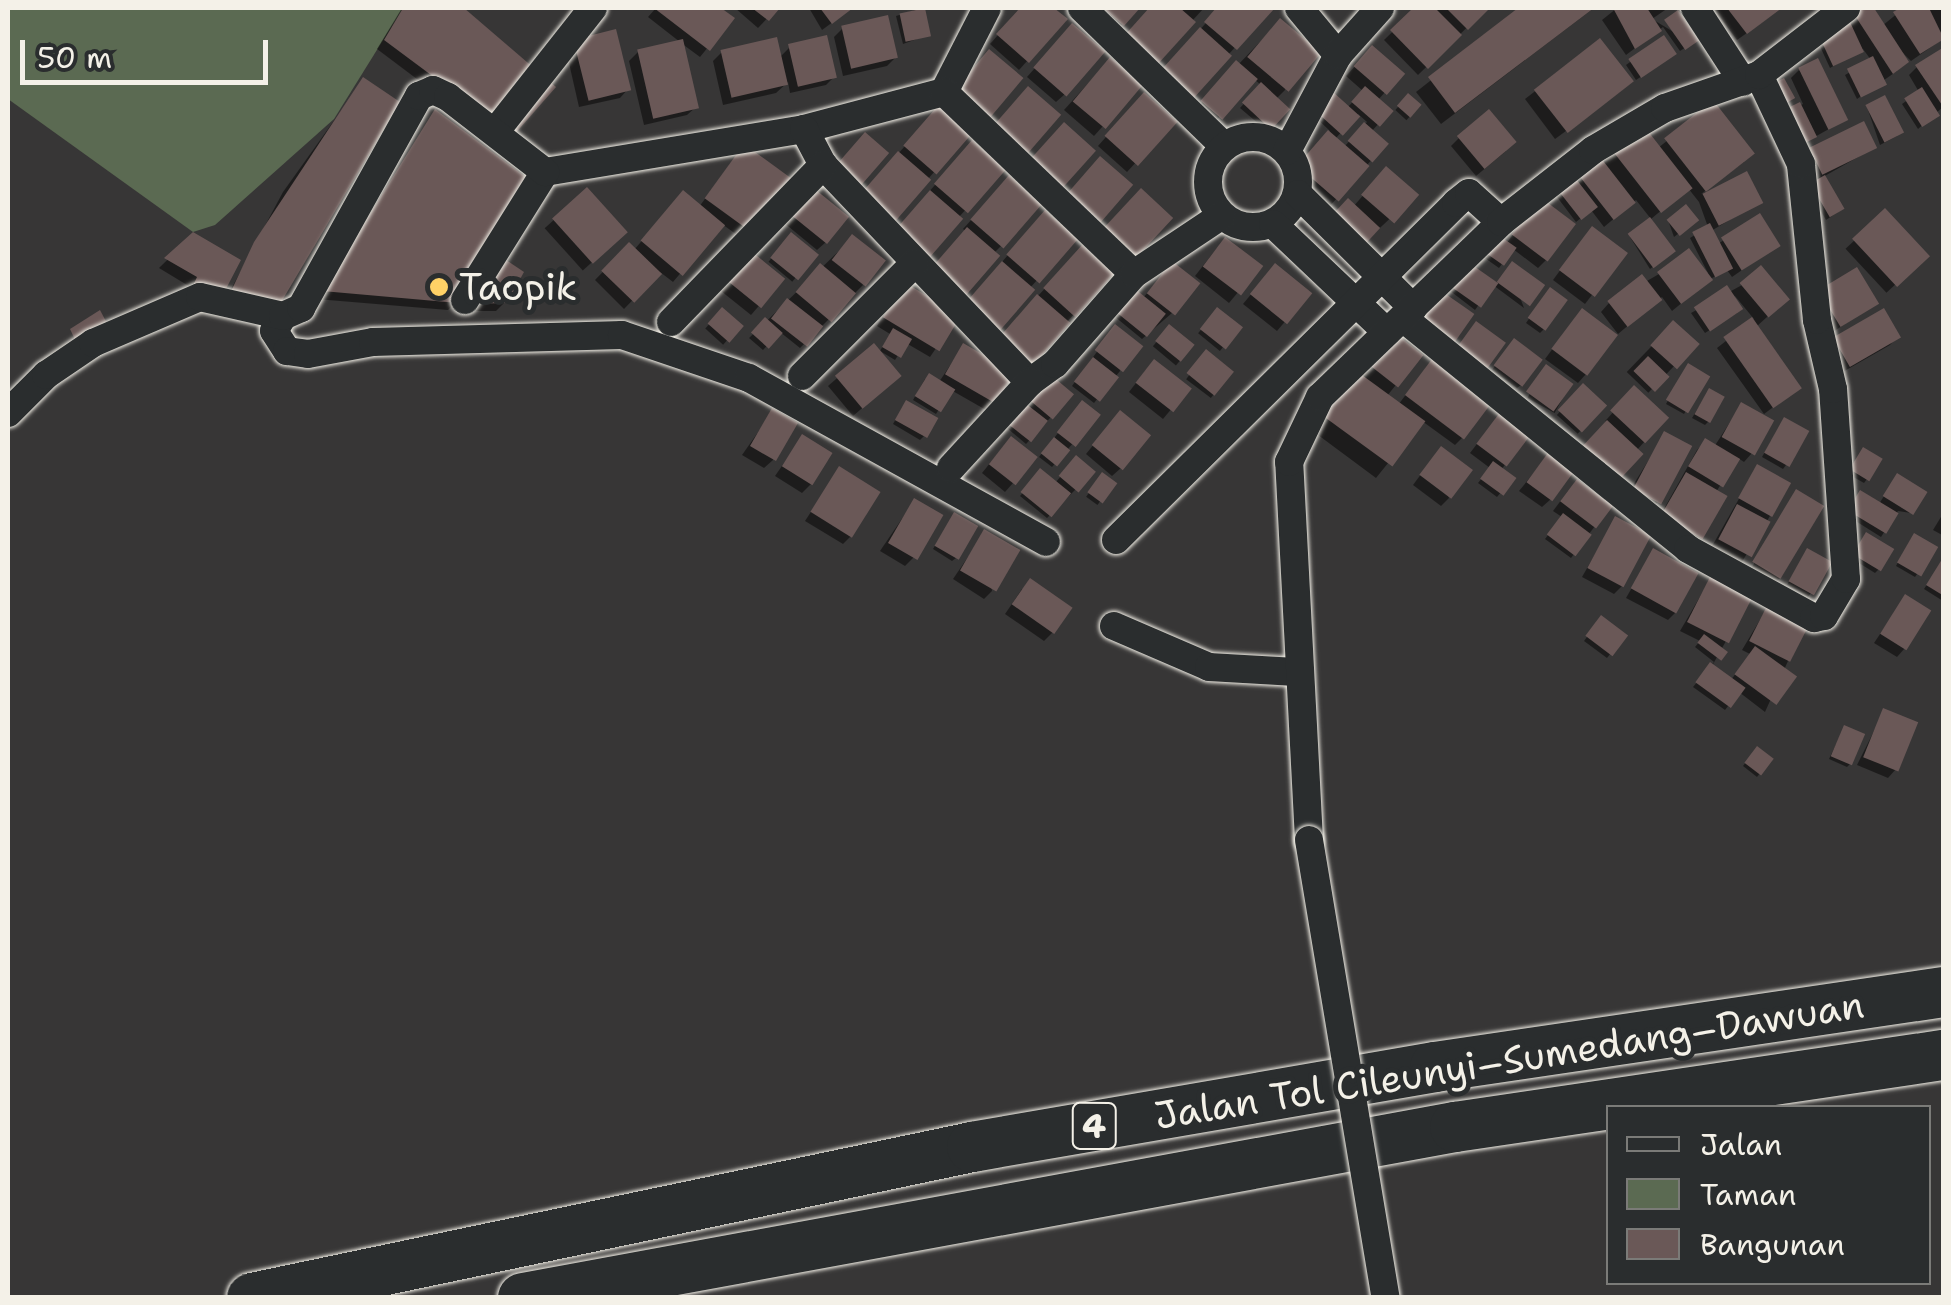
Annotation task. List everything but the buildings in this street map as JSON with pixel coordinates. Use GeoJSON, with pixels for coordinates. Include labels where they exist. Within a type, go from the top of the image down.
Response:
{"type":"FeatureCollection","features":[{"type":"Feature","properties":{"kind":"highway","name":"Jalan Tol Cileunyi–Sumedang–Dawuan"},"geometry":{"type":"LineString","coordinates":[[252,1298],[991,1144],[1435,1067],[1944,992]]}},
{"type":"Feature","properties":{"kind":"highway","name":"Jalan Tol Cileunyi–Sumedang–Dawuan"},"geometry":{"type":"LineString","coordinates":[[523,1298],[1455,1127],[1944,1055]]}},
{"type":"Feature","properties":{"kind":"street"},"geometry":{"type":"LineString","coordinates":[[495,132],[593,8]]}},
{"type":"Feature","properties":{"kind":"street"},"geometry":{"type":"LineString","coordinates":[[8,413],[46,375],[93,343],[200,298],[283,316],[301,308],[335,254],[419,96],[434,90],[545,172],[804,128],[944,92],[987,8]]}},
{"type":"Feature","properties":{"kind":"street"},"geometry":{"type":"LineString","coordinates":[[1082,8],[1223,146]]}},
{"type":"Feature","properties":{"kind":"street"},"geometry":{"type":"LineString","coordinates":[[1299,8],[1338,55]]}},
{"type":"Feature","properties":{"kind":"street"},"geometry":{"type":"LineString","coordinates":[[1298,194],[1377,278],[1401,319],[1688,550],[1814,618],[1824,616],[1846,579],[1833,389],[1817,320],[1801,164],[1751,78],[1695,8]]}},
{"type":"Feature","properties":{"kind":"street"},"geometry":{"type":"LineString","coordinates":[[1386,1298],[1309,840],[1296,672],[1289,462],[1320,397],[1501,222],[1593,150],[1666,108],[1751,78],[1846,8]]}},
{"type":"Feature","properties":{"kind":"street"},"geometry":{"type":"LineString","coordinates":[[1286,150],[1364,12]]}},
{"type":"Feature","properties":{"kind":"street"},"geometry":{"type":"LineString","coordinates":[[944,92],[1134,274]]}},
{"type":"Feature","properties":{"kind":"street"},"geometry":{"type":"LineString","coordinates":[[804,128],[823,165],[1030,382]]}},
{"type":"Feature","properties":{"kind":"street"},"geometry":{"type":"LineString","coordinates":[[1256,136],[1286,150],[1298,171],[1298,194],[1273,224],[1246,228],[1220,216],[1207,193],[1208,167],[1223,146],[1256,136]]}},
{"type":"Feature","properties":{"kind":"street"},"geometry":{"type":"LineString","coordinates":[[670,322],[823,165]]}},
{"type":"Feature","properties":{"kind":"street"},"geometry":{"type":"LineString","coordinates":[[465,300],[545,172]]}},
{"type":"Feature","properties":{"kind":"street"},"geometry":{"type":"LineString","coordinates":[[1116,540],[1377,278],[1469,194],[1501,222]]}},
{"type":"Feature","properties":{"kind":"street"},"geometry":{"type":"LineString","coordinates":[[951,468],[1030,382],[1054,364],[1134,274],[1220,216]]}},
{"type":"Feature","properties":{"kind":"street"},"geometry":{"type":"LineString","coordinates":[[1273,224],[1352,305],[1401,319]]}},
{"type":"Feature","properties":{"kind":"street"},"geometry":{"type":"LineString","coordinates":[[802,376],[915,263]]}},
{"type":"Feature","properties":{"kind":"street"},"geometry":{"type":"LineString","coordinates":[[283,316],[274,332],[288,351],[308,354],[393,341],[622,335],[749,378],[1046,542]]}},
{"type":"Feature","properties":{"kind":"street"},"geometry":{"type":"LineString","coordinates":[[1114,626],[1209,667],[1296,672]]}},
{"type":"Feature","properties":{"kind":"green space"},"geometry":{"type":"Polygon","coordinates":[[[8,8],[403,8],[334,119],[215,225],[193,232],[8,99],[8,8]]]}},
{"type":"Feature","properties":{"kind":"place","name":"Taopik"},"geometry":{"type":"Point","coordinates":[439,287]}}]}
